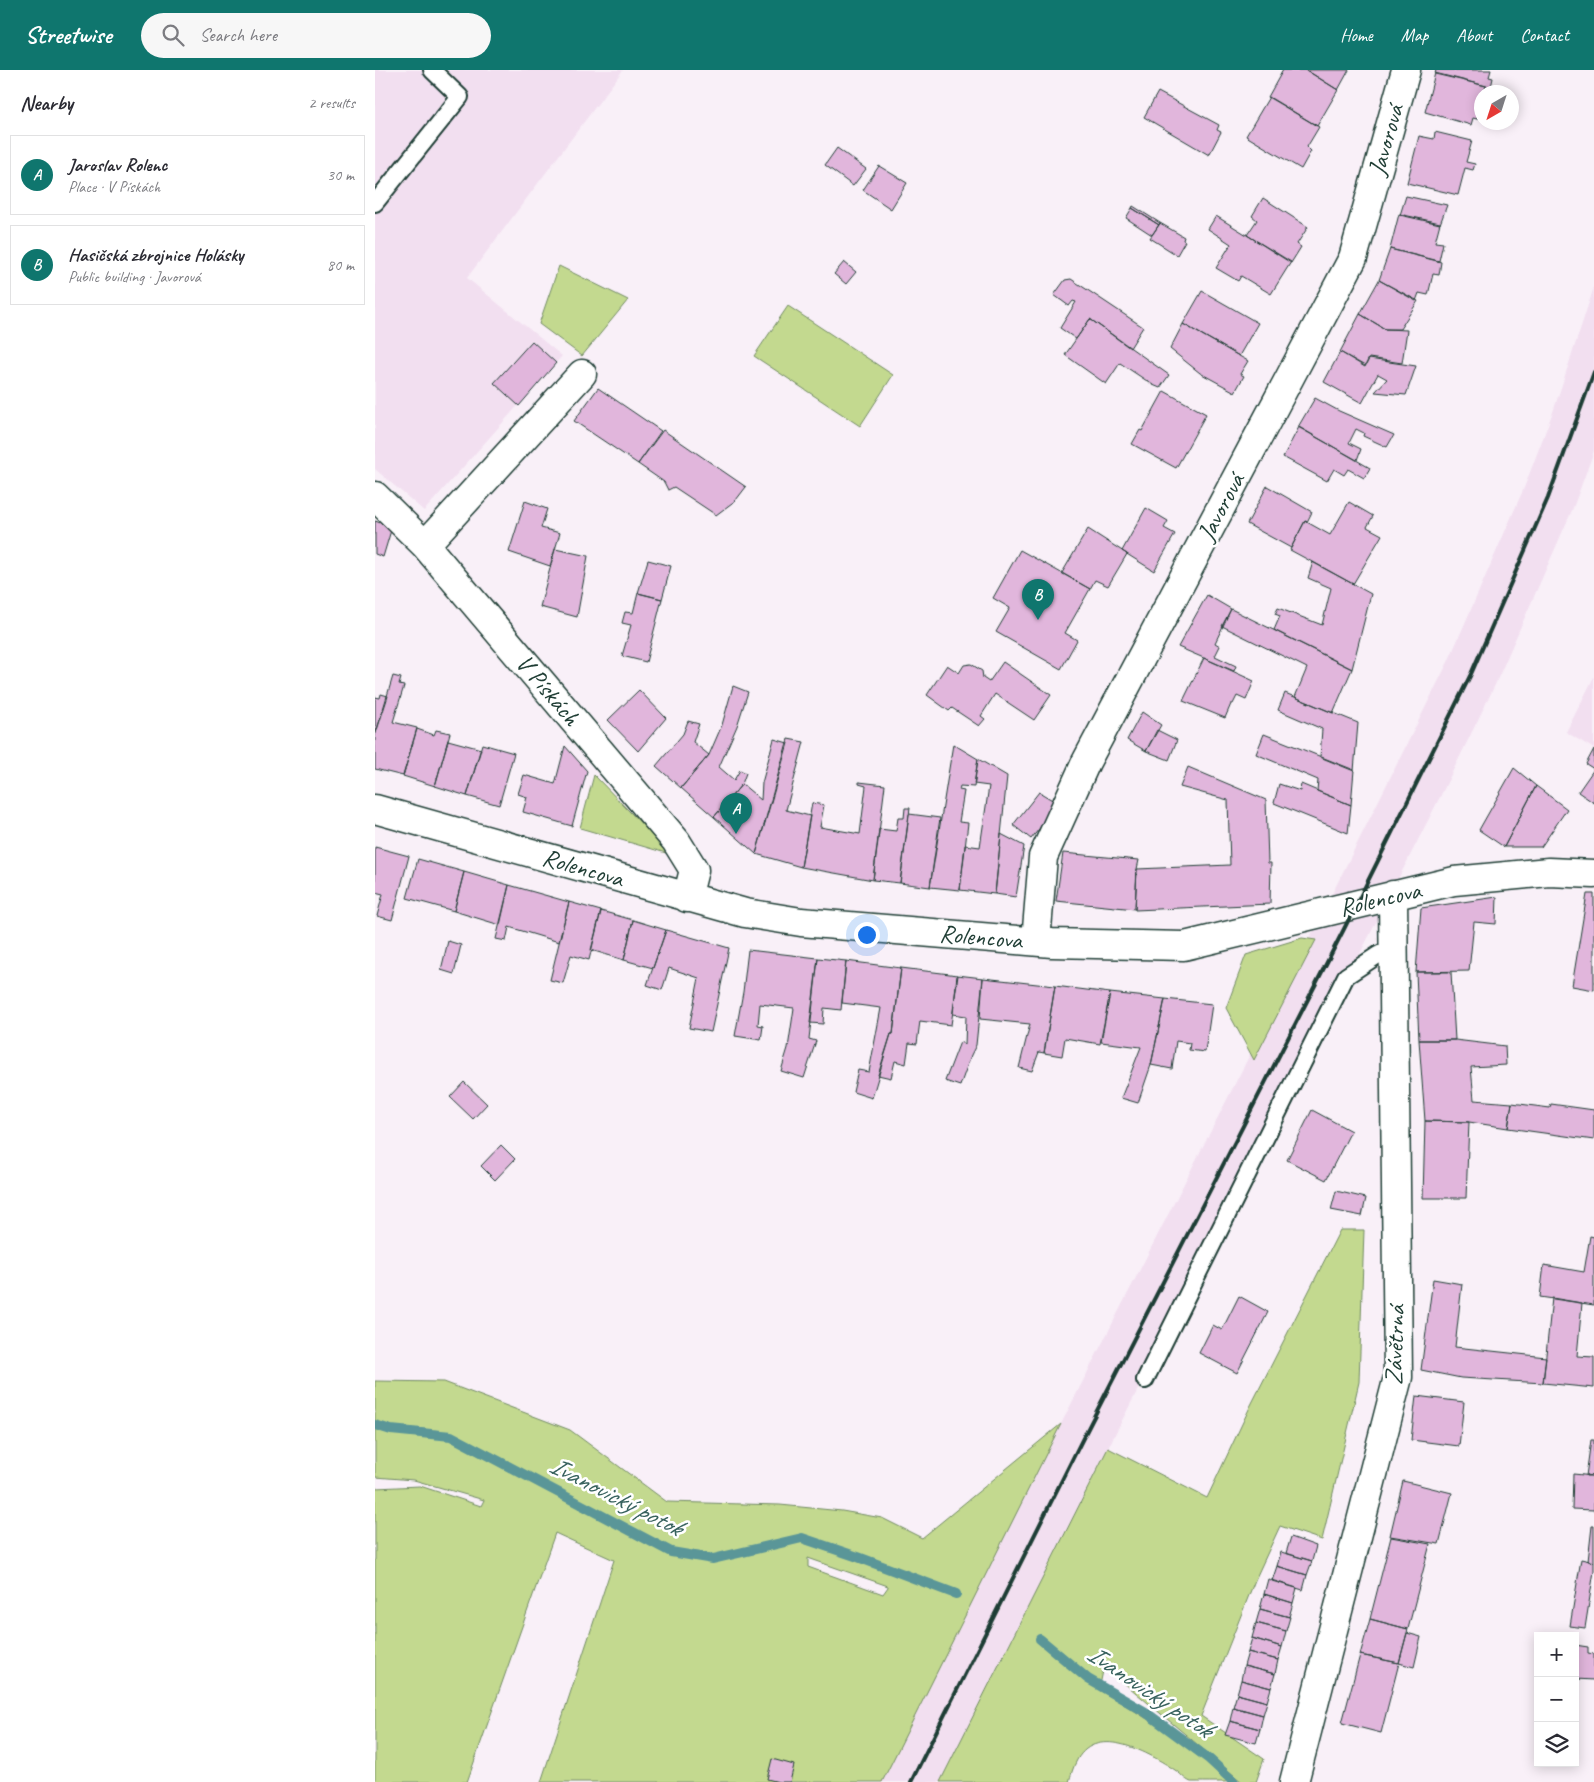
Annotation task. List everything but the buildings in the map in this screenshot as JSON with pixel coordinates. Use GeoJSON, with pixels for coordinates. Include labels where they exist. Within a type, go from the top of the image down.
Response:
{"type":"FeatureCollection","features":[{"type":"Feature","properties":{"kind":"street","name":"Javorová"},"geometry":{"type":"LineString","coordinates":[[1035,941],[1043,857],[1086,762],[1353,258],[1406,70]]}},
{"type":"Feature","properties":{"kind":"street"},"geometry":{"type":"LineString","coordinates":[[425,545],[582,374]]}},
{"type":"Feature","properties":{"kind":"street","name":"V Pískách"},"geometry":{"type":"LineString","coordinates":[[375,496],[425,545],[675,841],[694,870],[687,898]]}},
{"type":"Feature","properties":{"kind":"street","name":"Rolencova"},"geometry":{"type":"LineString","coordinates":[[375,809],[745,913],[801,922],[1035,941],[1184,946],[1454,881],[1549,872],[1594,874]]}},
{"type":"Feature","properties":{"kind":"street","name":"Závětrná"},"geometry":{"type":"LineString","coordinates":[[1294,1782],[1398,1377],[1393,895]]}},
{"type":"Feature","properties":{"kind":"lane"},"geometry":{"type":"LineString","coordinates":[[375,203],[461,97],[432,70]]}},
{"type":"Feature","properties":{"kind":"lane"},"geometry":{"type":"LineString","coordinates":[[1145,1380],[1346,976],[1377,955],[1394,947]]}},
{"type":"Feature","properties":{"kind":"shaded area"},"geometry":{"type":"Polygon","coordinates":[[[375,70],[623,70],[467,278],[562,356],[424,511],[375,469],[375,70]]]}},
{"type":"Feature","properties":{"kind":"shaded area"},"geometry":{"type":"Polygon","coordinates":[[[1594,287],[1594,451],[1573,508],[1495,685],[940,1782],[882,1782],[1061,1424],[1330,898],[1448,662],[1524,488],[1554,409],[1594,287]]]}},
{"type":"Feature","properties":{"kind":"shaded area"},"geometry":{"type":"Polygon","coordinates":[[[1594,677],[1594,749],[1566,732],[1594,677]]]}},
{"type":"Feature","properties":{"kind":"green space"},"geometry":{"type":"Polygon","coordinates":[[[559,266],[628,300],[582,356],[539,324],[559,266]]]}},
{"type":"Feature","properties":{"kind":"green space"},"geometry":{"type":"Polygon","coordinates":[[[788,306],[893,375],[860,426],[754,356],[788,306]]]}},
{"type":"Feature","properties":{"kind":"green space"},"geometry":{"type":"Polygon","coordinates":[[[594,775],[665,848],[666,853],[580,828],[594,775]]]}},
{"type":"Feature","properties":{"kind":"green space"},"geometry":{"type":"Polygon","coordinates":[[[1302,938],[1316,940],[1254,1060],[1226,1008],[1246,955],[1302,938]]]}},
{"type":"Feature","properties":{"kind":"green space"},"geometry":{"type":"Polygon","coordinates":[[[1340,1230],[1364,1230],[1359,1382],[1322,1540],[1280,1526],[1255,1580],[1201,1716],[1264,1759],[1256,1782],[1242,1782],[1104,1666],[1099,1690],[1167,1732],[1229,1782],[1191,1782],[1152,1756],[1125,1745],[1110,1743],[1097,1744],[1086,1749],[1077,1760],[1069,1782],[940,1782],[1108,1448],[1207,1498],[1250,1407],[1340,1230]]]}},
{"type":"Feature","properties":{"kind":"green space"},"geometry":{"type":"Polygon","coordinates":[[[375,1381],[444,1382],[570,1430],[667,1502],[780,1505],[842,1511],[882,1518],[922,1538],[1061,1424],[882,1782],[541,1782],[614,1560],[555,1533],[467,1782],[375,1782],[375,1488],[420,1486],[481,1506],[484,1500],[414,1480],[375,1477],[375,1381]],[[808,1558],[808,1567],[883,1594],[888,1586],[808,1558]]]}},
{"type":"Feature","properties":{"kind":"waterway","name":"Ivanovický potok"},"geometry":{"type":"LineString","coordinates":[[375,1425],[391,1430],[451,1436],[671,1552],[713,1559],[802,1538],[956,1594]]}},
{"type":"Feature","properties":{"kind":"waterway","name":"Ivanovický potok"},"geometry":{"type":"LineString","coordinates":[[1040,1639],[1088,1679],[1144,1711],[1209,1759],[1234,1782]]}},
{"type":"Feature","properties":{"kind":"railway"},"geometry":{"type":"LineString","coordinates":[[911,1782],[1084,1436],[1344,929],[1471,674],[1548,498],[1594,372]]}},
{"type":"Feature","properties":{"kind":"place","name":"Hasičská zbrojnice Holásky"},"geometry":{"type":"Point","coordinates":[1038,620]}},
{"type":"Feature","properties":{"kind":"place","name":"Jaroslav Rolenc"},"geometry":{"type":"Point","coordinates":[736,834]}}]}
